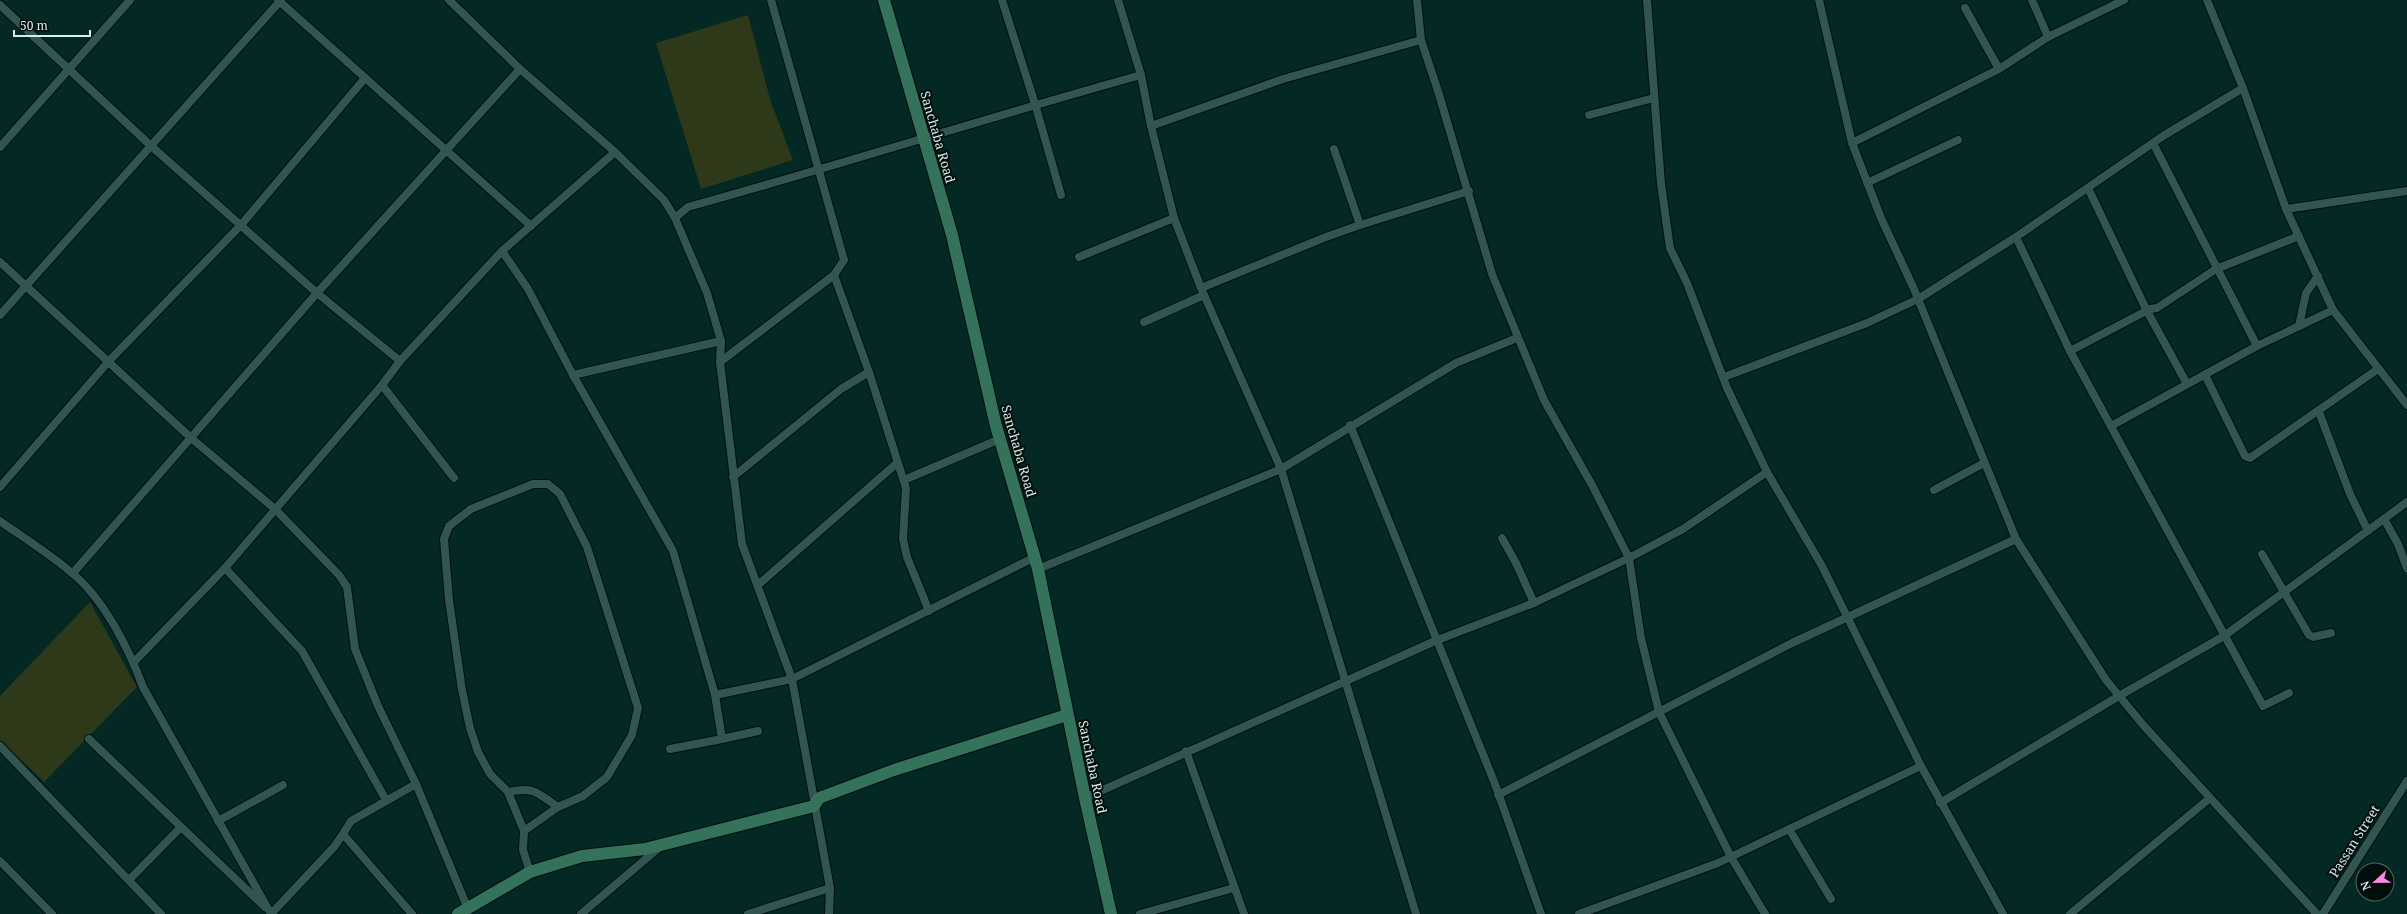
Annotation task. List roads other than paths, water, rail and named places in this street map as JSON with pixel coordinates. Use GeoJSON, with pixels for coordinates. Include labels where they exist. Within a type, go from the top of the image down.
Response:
{"type":"FeatureCollection","features":[{"type":"Feature","properties":{"kind":"street"},"geometry":{"type":"LineString","coordinates":[[0,147],[130,0]]}},
{"type":"Feature","properties":{"kind":"street"},"geometry":{"type":"LineString","coordinates":[[0,315],[279,0],[531,226]]}},
{"type":"Feature","properties":{"kind":"street"},"geometry":{"type":"LineString","coordinates":[[449,0],[520,69],[615,152],[664,200],[675,218],[707,293],[720,341],[720,362],[742,544],[792,679],[830,888],[829,914]]}},
{"type":"Feature","properties":{"kind":"street"},"geometry":{"type":"LineString","coordinates":[[720,362],[834,275],[844,260],[820,170],[771,0]]}},
{"type":"Feature","properties":{"kind":"street","name":"Sanchaba Road"},"geometry":{"type":"LineString","coordinates":[[884,0],[952,235],[1000,439],[1037,563],[1067,715],[1111,914]]}},
{"type":"Feature","properties":{"kind":"street"},"geometry":{"type":"LineString","coordinates":[[1002,0],[1035,104],[1061,196]]}},
{"type":"Feature","properties":{"kind":"street"},"geometry":{"type":"LineString","coordinates":[[1118,0],[1141,74],[1151,126],[1174,218],[1202,291],[1281,469],[1416,914]]}},
{"type":"Feature","properties":{"kind":"street"},"geometry":{"type":"LineString","coordinates":[[1417,0],[1421,40],[1469,191],[1492,274],[1517,338],[1544,400],[1592,485],[1629,558],[1641,638],[1659,712],[1731,858],[1765,914]]}},
{"type":"Feature","properties":{"kind":"street"},"geometry":{"type":"LineString","coordinates":[[1647,0],[1661,184],[1670,248],[1687,283],[1724,377],[1767,472],[1822,566],[1940,803],[2003,914]]}},
{"type":"Feature","properties":{"kind":"street"},"geometry":{"type":"LineString","coordinates":[[1818,0],[1852,143],[1881,218],[1918,299],[2016,539],[2106,680],[2210,798],[2316,914]]}},
{"type":"Feature","properties":{"kind":"street"},"geometry":{"type":"LineString","coordinates":[[2032,0],[2048,37]]}},
{"type":"Feature","properties":{"kind":"street"},"geometry":{"type":"LineString","coordinates":[[1852,143],[1998,69],[2048,37],[2124,0]]}},
{"type":"Feature","properties":{"kind":"street"},"geometry":{"type":"LineString","coordinates":[[2207,0],[2243,88],[2286,209],[2333,310],[2407,405]]}},
{"type":"Feature","properties":{"kind":"street"},"geometry":{"type":"LineString","coordinates":[[0,5],[150,145],[317,293],[400,361]]}},
{"type":"Feature","properties":{"kind":"street"},"geometry":{"type":"LineString","coordinates":[[1965,8],[1998,69]]}},
{"type":"Feature","properties":{"kind":"street"},"geometry":{"type":"LineString","coordinates":[[1151,126],[1283,79],[1421,40]]}},
{"type":"Feature","properties":{"kind":"street"},"geometry":{"type":"LineString","coordinates":[[73,573],[317,293],[520,69]]}},
{"type":"Feature","properties":{"kind":"street"},"geometry":{"type":"LineString","coordinates":[[675,218],[688,207],[820,170],[1035,104],[1141,74]]}},
{"type":"Feature","properties":{"kind":"street"},"geometry":{"type":"LineString","coordinates":[[0,487],[109,361],[241,225],[365,78]]}},
{"type":"Feature","properties":{"kind":"street"},"geometry":{"type":"LineString","coordinates":[[1724,377],[1867,323],[1918,299],[2016,237],[2153,143],[2243,88]]}},
{"type":"Feature","properties":{"kind":"street"},"geometry":{"type":"LineString","coordinates":[[1588,115],[1654,98]]}},
{"type":"Feature","properties":{"kind":"street"},"geometry":{"type":"LineString","coordinates":[[1868,183],[1958,140]]}},
{"type":"Feature","properties":{"kind":"street"},"geometry":{"type":"LineString","coordinates":[[2153,143],[2216,269],[2257,346]]}},
{"type":"Feature","properties":{"kind":"street"},"geometry":{"type":"LineString","coordinates":[[1334,150],[1360,226]]}},
{"type":"Feature","properties":{"kind":"street"},"geometry":{"type":"LineString","coordinates":[[134,662],[225,568],[382,385],[400,361],[502,252],[615,152]]}},
{"type":"Feature","properties":{"kind":"street"},"geometry":{"type":"LineString","coordinates":[[2088,188],[2146,311],[2187,384]]}},
{"type":"Feature","properties":{"kind":"street"},"geometry":{"type":"LineString","coordinates":[[1144,322],[1202,291],[1326,236],[1469,191]]}},
{"type":"Feature","properties":{"kind":"street"},"geometry":{"type":"LineString","coordinates":[[2286,209],[2407,191]]}},
{"type":"Feature","properties":{"kind":"street"},"geometry":{"type":"LineString","coordinates":[[1079,257],[1174,218]]}},
{"type":"Feature","properties":{"kind":"street"},"geometry":{"type":"LineString","coordinates":[[2070,351],[2146,311],[2157,308],[2216,269],[2299,236]]}},
{"type":"Feature","properties":{"kind":"street"},"geometry":{"type":"LineString","coordinates":[[2016,237],[2070,351],[2263,706],[2289,693]]}},
{"type":"Feature","properties":{"kind":"street"},"geometry":{"type":"LineString","coordinates":[[502,252],[528,289],[573,375],[673,552],[715,695],[722,739]]}},
{"type":"Feature","properties":{"kind":"street"},"geometry":{"type":"LineString","coordinates":[[0,262],[190,437],[275,509],[339,575],[347,588],[355,650],[378,706],[416,784],[463,911],[530,872],[582,856],[645,849],[814,806],[819,798],[894,770],[1067,715]]}},
{"type":"Feature","properties":{"kind":"street"},"geometry":{"type":"LineString","coordinates":[[834,275],[869,372],[897,463],[904,480],[906,488],[903,539],[907,557],[929,611]]}},
{"type":"Feature","properties":{"kind":"street"},"geometry":{"type":"LineString","coordinates":[[2299,326],[2306,293],[2318,276]]}},
{"type":"Feature","properties":{"kind":"street"},"geometry":{"type":"LineString","coordinates":[[2111,426],[2257,346],[2333,310]]}},
{"type":"Feature","properties":{"kind":"street"},"geometry":{"type":"LineString","coordinates":[[715,695],[792,679],[929,611],[1037,563],[1281,469],[1350,425],[1456,363],[1517,338]]}},
{"type":"Feature","properties":{"kind":"street"},"geometry":{"type":"LineString","coordinates":[[573,375],[720,341]]}},
{"type":"Feature","properties":{"kind":"street"},"geometry":{"type":"LineString","coordinates":[[2205,375],[2245,456],[2250,458],[2319,412],[2378,369]]}},
{"type":"Feature","properties":{"kind":"street"},"geometry":{"type":"LineString","coordinates":[[733,477],[841,389],[869,372]]}},
{"type":"Feature","properties":{"kind":"street"},"geometry":{"type":"LineString","coordinates":[[382,385],[454,478]]}},
{"type":"Feature","properties":{"kind":"street"},"geometry":{"type":"LineString","coordinates":[[2319,412],[2350,494],[2368,531]]}},
{"type":"Feature","properties":{"kind":"street"},"geometry":{"type":"LineString","coordinates":[[1350,425],[1435,641],[1498,795],[1541,914]]}},
{"type":"Feature","properties":{"kind":"street"},"geometry":{"type":"LineString","coordinates":[[904,480],[1000,439]]}},
{"type":"Feature","properties":{"kind":"street"},"geometry":{"type":"LineString","coordinates":[[758,584],[897,463]]}},
{"type":"Feature","properties":{"kind":"street"},"geometry":{"type":"LineString","coordinates":[[1934,490],[1984,463]]}},
{"type":"Feature","properties":{"kind":"street"},"geometry":{"type":"LineString","coordinates":[[1085,798],[1186,751],[1435,641],[1534,603],[1629,558],[1683,529],[1767,472]]}},
{"type":"Feature","properties":{"kind":"street"},"geometry":{"type":"LineString","coordinates":[[524,831],[558,808],[583,796],[607,777],[632,735],[638,708],[587,547],[560,494],[548,484],[533,484],[471,509],[449,526],[444,539],[450,607],[462,690],[470,728],[478,752],[490,774],[508,792],[524,831],[522,850],[530,872]]}},
{"type":"Feature","properties":{"kind":"street"},"geometry":{"type":"LineString","coordinates":[[1940,803],[2119,696],[2224,636],[2407,502]]}},
{"type":"Feature","properties":{"kind":"street"},"geometry":{"type":"LineString","coordinates":[[2384,519],[2398,544],[2407,568]]}},
{"type":"Feature","properties":{"kind":"street"},"geometry":{"type":"LineString","coordinates":[[0,521],[73,573],[104,608],[134,662],[143,687],[271,914]]}},
{"type":"Feature","properties":{"kind":"street"},"geometry":{"type":"LineString","coordinates":[[1502,538],[1516,563],[1534,603]]}},
{"type":"Feature","properties":{"kind":"street"},"geometry":{"type":"LineString","coordinates":[[1498,795],[1792,644],[2016,539]]}},
{"type":"Feature","properties":{"kind":"street"},"geometry":{"type":"LineString","coordinates":[[2262,554],[2310,635],[2313,637],[2331,633]]}},
{"type":"Feature","properties":{"kind":"street"},"geometry":{"type":"LineString","coordinates":[[225,568],[302,651],[386,800]]}},
{"type":"Feature","properties":{"kind":"street"},"geometry":{"type":"LineString","coordinates":[[670,749],[758,731]]}},
{"type":"Feature","properties":{"kind":"street"},"geometry":{"type":"LineString","coordinates":[[89,738],[271,914]]}},
{"type":"Feature","properties":{"kind":"street"},"geometry":{"type":"LineString","coordinates":[[0,746],[161,914]]}},
{"type":"Feature","properties":{"kind":"street"},"geometry":{"type":"LineString","coordinates":[[1186,751],[1244,914]]}},
{"type":"Feature","properties":{"kind":"street"},"geometry":{"type":"LineString","coordinates":[[1579,914],[1667,883],[1731,858],[1921,766]]}},
{"type":"Feature","properties":{"kind":"street","name":"Passan Street"},"geometry":{"type":"LineString","coordinates":[[2323,914],[2407,781]]}},
{"type":"Feature","properties":{"kind":"street"},"geometry":{"type":"LineString","coordinates":[[271,914],[334,848],[351,821],[416,784]]}},
{"type":"Feature","properties":{"kind":"street"},"geometry":{"type":"LineString","coordinates":[[218,821],[283,785]]}},
{"type":"Feature","properties":{"kind":"street"},"geometry":{"type":"LineString","coordinates":[[508,792],[525,788],[531,790],[558,808]]}},
{"type":"Feature","properties":{"kind":"street"},"geometry":{"type":"LineString","coordinates":[[2070,914],[2210,798]]}},
{"type":"Feature","properties":{"kind":"street"},"geometry":{"type":"LineString","coordinates":[[129,880],[181,827]]}},
{"type":"Feature","properties":{"kind":"street"},"geometry":{"type":"LineString","coordinates":[[1789,829],[1832,899]]}},
{"type":"Feature","properties":{"kind":"street"},"geometry":{"type":"LineString","coordinates":[[343,834],[412,914]]}},
{"type":"Feature","properties":{"kind":"street"},"geometry":{"type":"LineString","coordinates":[[581,914],[663,845]]}},
{"type":"Feature","properties":{"kind":"street"},"geometry":{"type":"LineString","coordinates":[[0,860],[52,914]]}},
{"type":"Feature","properties":{"kind":"street"},"geometry":{"type":"LineString","coordinates":[[748,914],[830,888]]}},
{"type":"Feature","properties":{"kind":"street"},"geometry":{"type":"LineString","coordinates":[[1140,914],[1234,888]]}}]}
